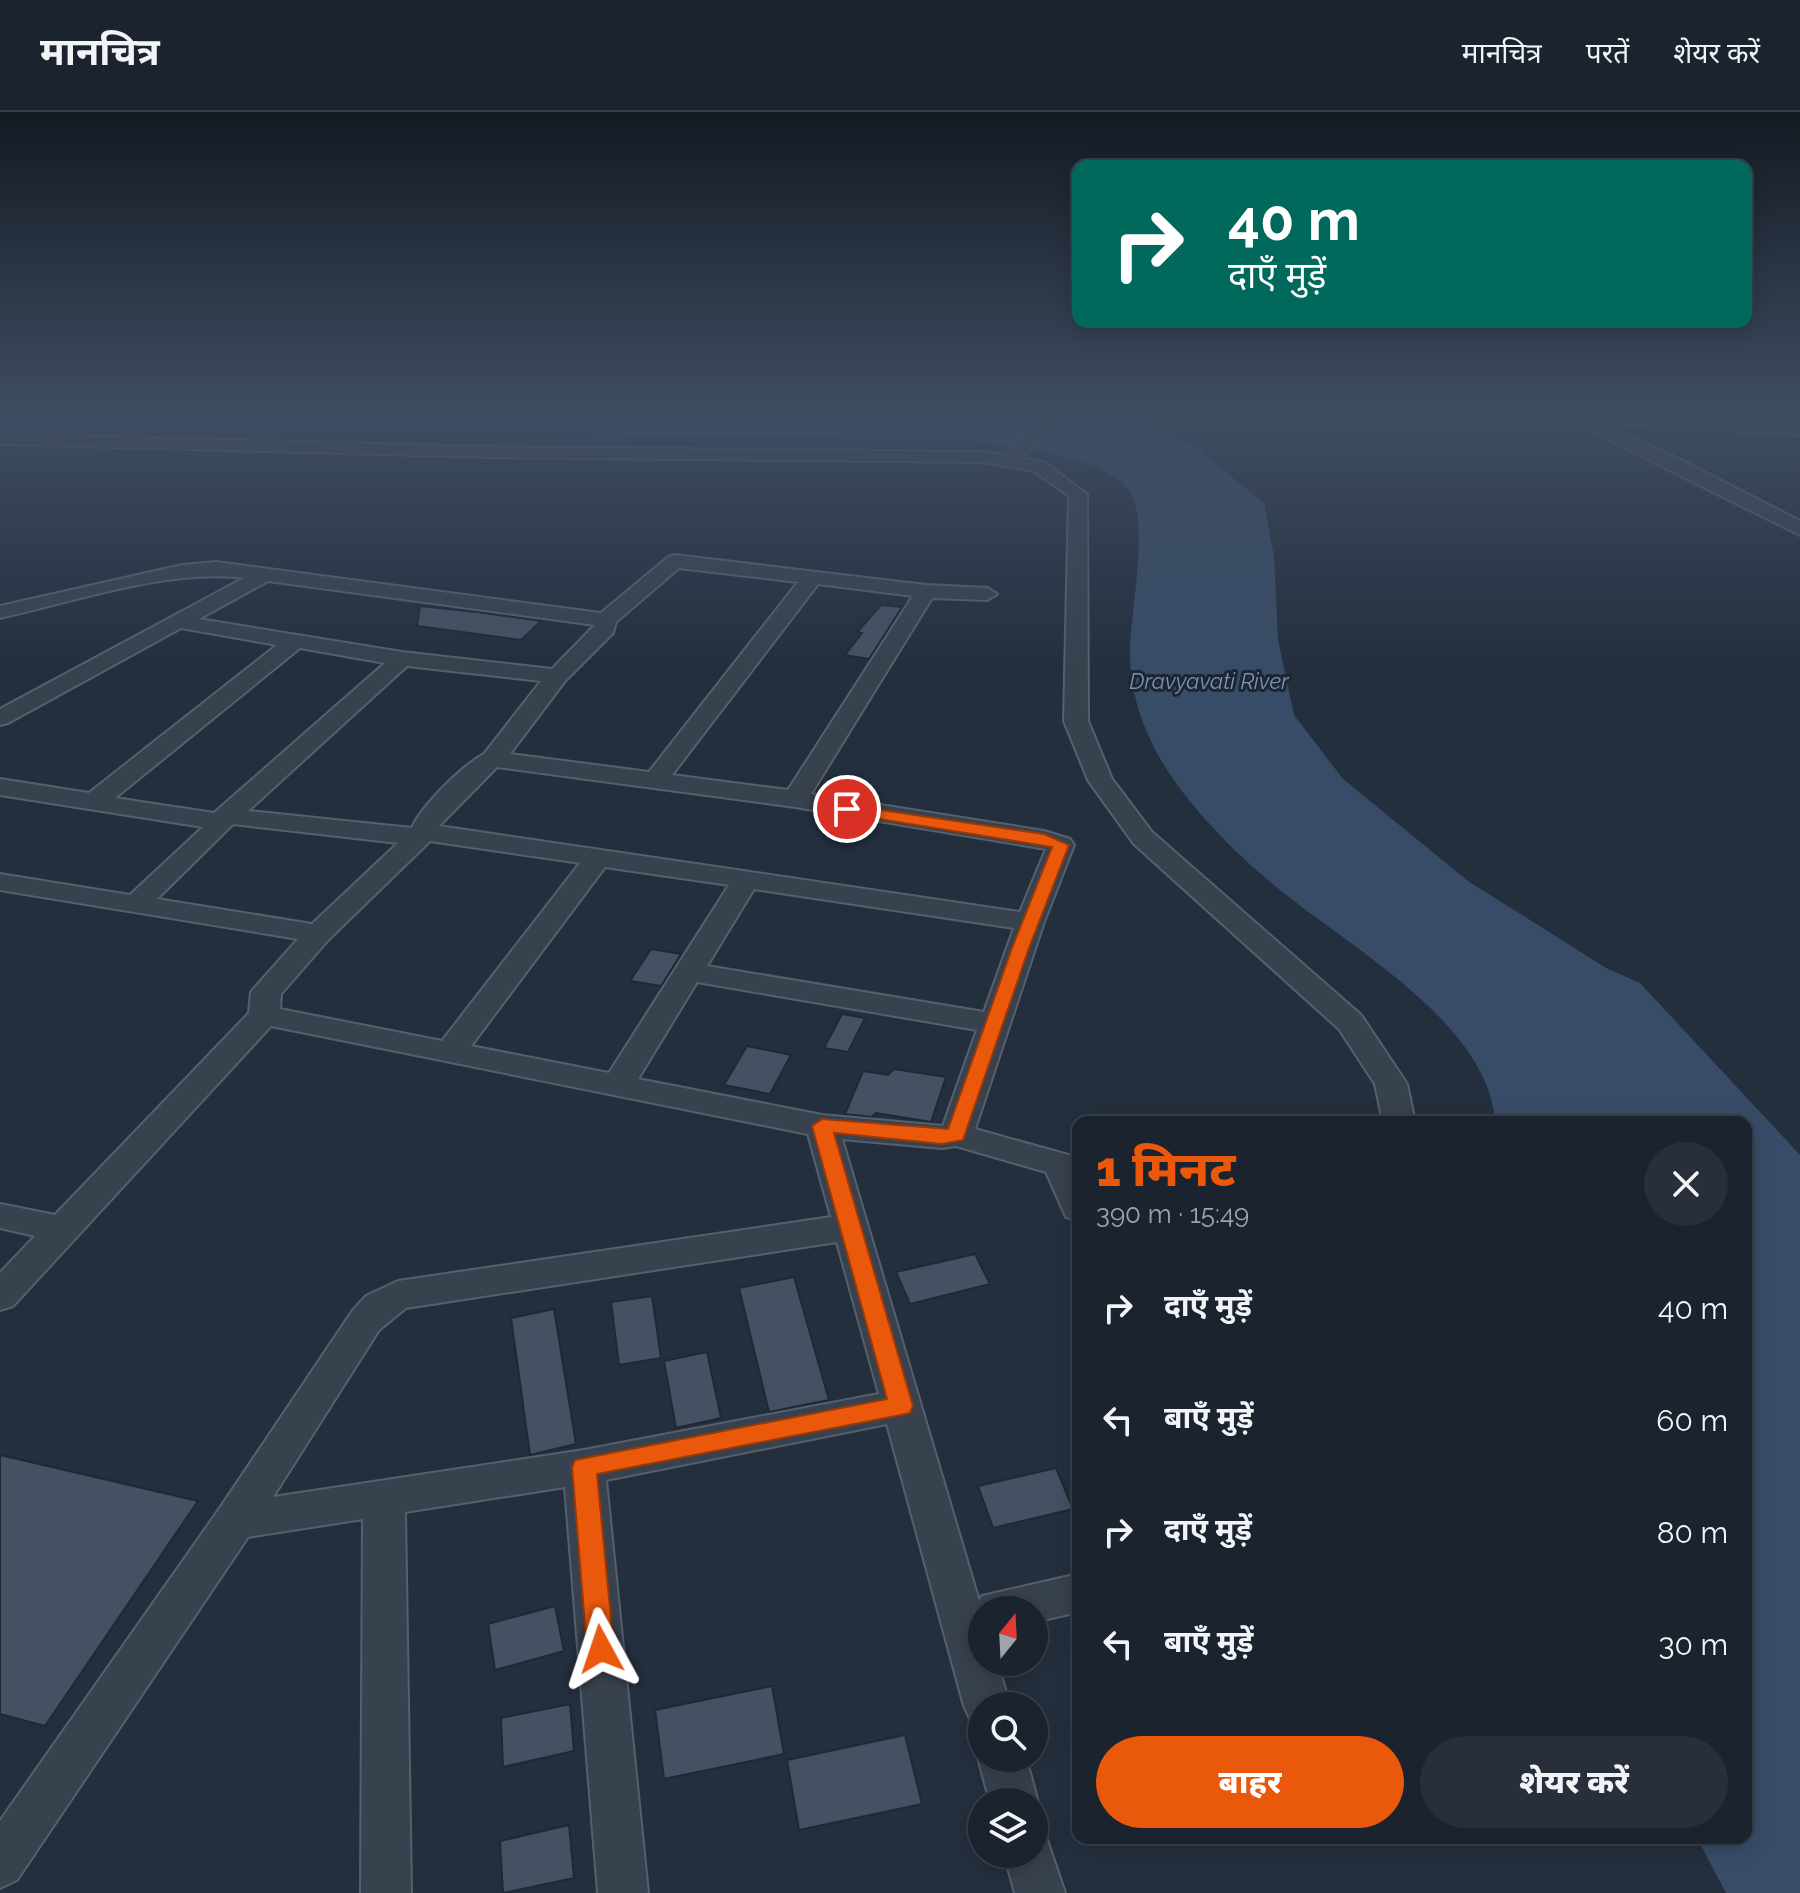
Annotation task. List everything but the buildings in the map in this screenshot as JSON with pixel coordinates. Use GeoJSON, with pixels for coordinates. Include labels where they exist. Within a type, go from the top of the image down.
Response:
{"type":"FeatureCollection","features":[{"type":"Feature","properties":{"kind":"street"},"geometry":{"type":"LineString","coordinates":[[1078,496],[1076,721],[1100,780],[1153,847],[1350,1022],[1391,1084],[1398,1116]]}},
{"type":"Feature","properties":{"kind":"street"},"geometry":{"type":"LineString","coordinates":[[1735,496],[1800,529]]}},
{"type":"Feature","properties":{"kind":"street"},"geometry":{"type":"LineString","coordinates":[[0,1296],[264,1015],[266,992],[318,934],[421,834],[428,822],[480,766],[493,759],[557,676],[605,628],[606,620],[675,561],[926,591],[987,594]]}},
{"type":"Feature","properties":{"kind":"street"},"geometry":{"type":"LineString","coordinates":[[0,612],[182,571],[216,568],[606,620]]}},
{"type":"Feature","properties":{"kind":"street"},"geometry":{"type":"LineString","coordinates":[[0,718],[266,574]]}},
{"type":"Feature","properties":{"kind":"street"},"geometry":{"type":"LineString","coordinates":[[656,780],[812,578]]}},
{"type":"Feature","properties":{"kind":"street"},"geometry":{"type":"LineString","coordinates":[[795,799],[926,591]]}},
{"type":"Feature","properties":{"kind":"street"},"geometry":{"type":"LineString","coordinates":[[181,622],[402,659],[557,676]]}},
{"type":"Feature","properties":{"kind":"street"},"geometry":{"type":"LineString","coordinates":[[95,801],[294,642]]}},
{"type":"Feature","properties":{"kind":"street"},"geometry":{"type":"LineString","coordinates":[[137,903],[223,819],[402,659]]}},
{"type":"Feature","properties":{"kind":"street"},"geometry":{"type":"LineString","coordinates":[[493,759],[795,799],[1044,839],[1061,845],[993,1023],[956,1135]]}},
{"type":"Feature","properties":{"kind":"street"},"geometry":{"type":"LineString","coordinates":[[0,787],[223,819],[421,834],[1030,922]]}},
{"type":"Feature","properties":{"kind":"street"},"geometry":{"type":"LineString","coordinates":[[450,1052],[596,860]]}},
{"type":"Feature","properties":{"kind":"street"},"geometry":{"type":"LineString","coordinates":[[0,882],[318,934]]}},
{"type":"Feature","properties":{"kind":"street"},"geometry":{"type":"LineString","coordinates":[[618,1085],[745,882]]}},
{"type":"Feature","properties":{"kind":"street"},"geometry":{"type":"LineString","coordinates":[[688,972],[993,1023]]}},
{"type":"Feature","properties":{"kind":"street"},"geometry":{"type":"LineString","coordinates":[[264,1015],[822,1126],[942,1137],[956,1135],[1060,1164],[1072,1193]]}},
{"type":"Feature","properties":{"kind":"street"},"geometry":{"type":"LineString","coordinates":[[822,1126],[901,1406],[974,1596]]}},
{"type":"Feature","properties":{"kind":"street"},"geometry":{"type":"LineString","coordinates":[[0,1216],[62,1229]]}},
{"type":"Feature","properties":{"kind":"street"},"geometry":{"type":"LineString","coordinates":[[0,1863],[235,1521],[366,1320],[379,1306],[398,1295],[851,1227]]}},
{"type":"Feature","properties":{"kind":"street"},"geometry":{"type":"LineString","coordinates":[[235,1521],[584,1467],[901,1406]]}},
{"type":"Feature","properties":{"kind":"street"},"geometry":{"type":"LineString","coordinates":[[584,1467],[623,1893]]}},
{"type":"Feature","properties":{"kind":"street"},"geometry":{"type":"LineString","coordinates":[[384,1498],[386,1893]]}},
{"type":"Feature","properties":{"kind":"street"},"geometry":{"type":"LineString","coordinates":[[1048,1599],[1072,1594]]}},
{"type":"Feature","properties":{"kind":"street"},"geometry":{"type":"LineString","coordinates":[[1033,1868],[1040,1893]]}},
{"type":"Feature","properties":{"kind":"water","name":"Dravyavati River"},"geometry":{"type":"Polygon","coordinates":[[[1132,496],[1256,496],[1264,503],[1274,556],[1278,640],[1294,715],[1343,779],[1468,881],[1606,968],[1640,983],[1800,1155],[1800,1893],[1726,1893],[1700,1844],[1752,1844],[1752,1116],[1494,1116],[1487,1086],[1468,1051],[1441,1019],[1408,988],[1250,864],[1195,808],[1153,746],[1139,709],[1131,670],[1139,543],[1132,496]]]}},
{"type":"Feature","properties":{"kind":"route"},"geometry":{"type":"LineString","coordinates":[[601,1649],[584,1467],[901,1406],[822,1126],[942,1137],[956,1135],[993,1023],[1061,845],[1044,839],[847,809]]}}]}
